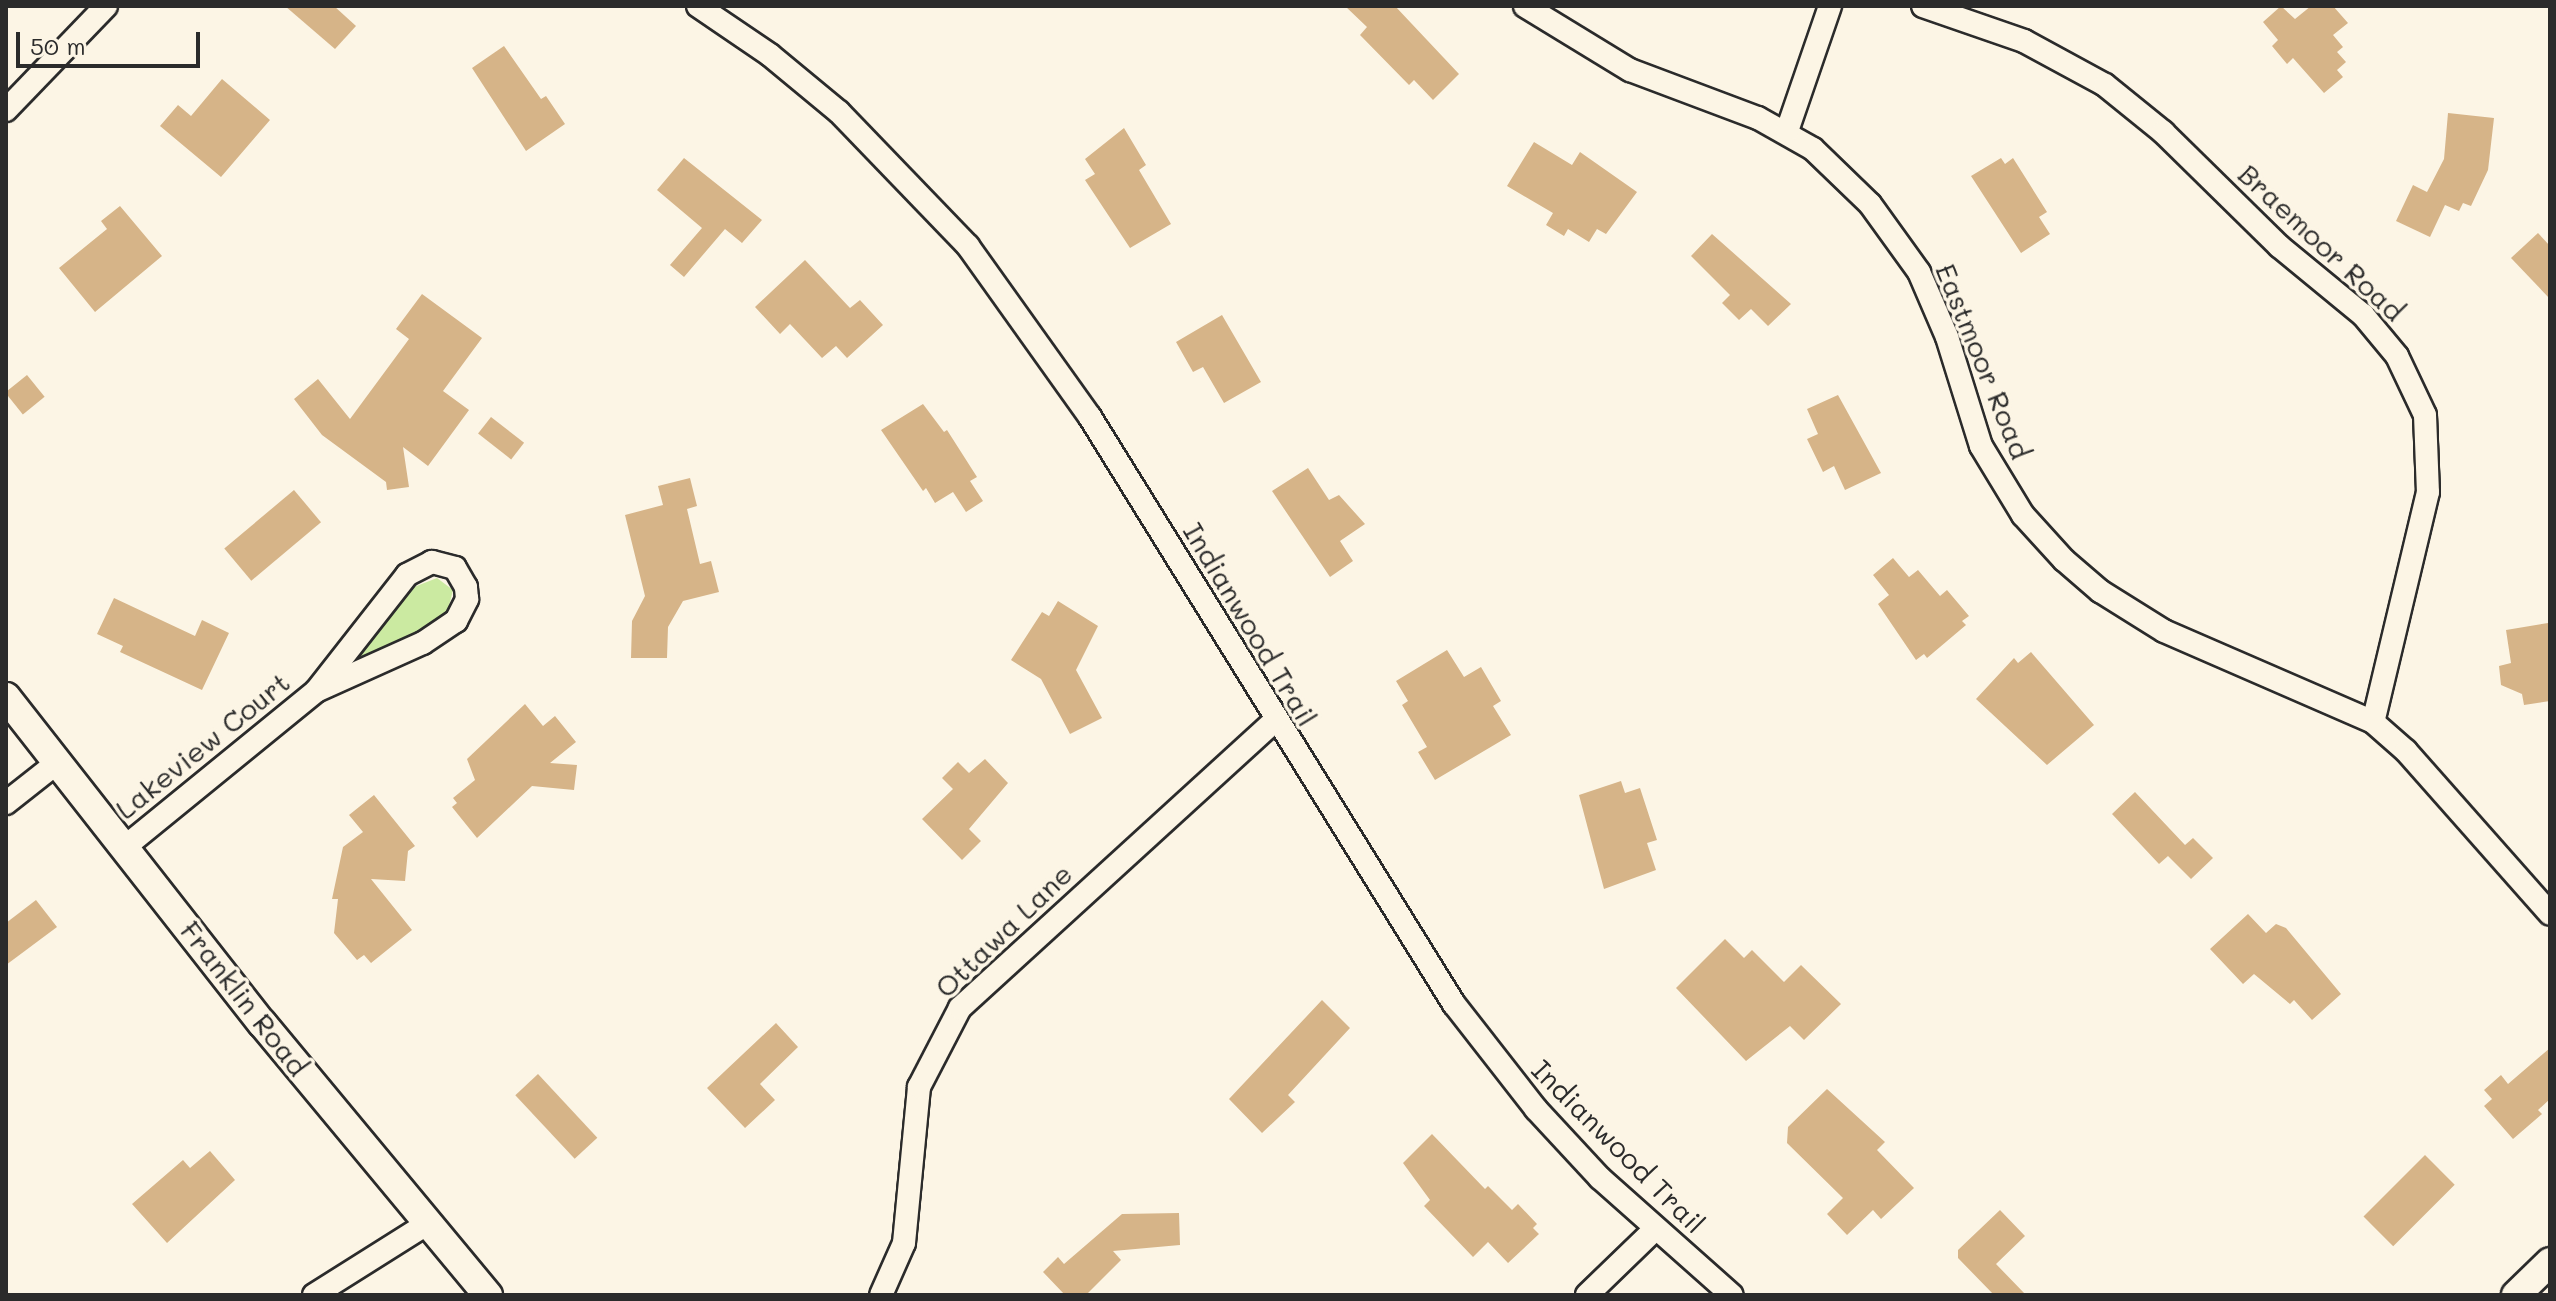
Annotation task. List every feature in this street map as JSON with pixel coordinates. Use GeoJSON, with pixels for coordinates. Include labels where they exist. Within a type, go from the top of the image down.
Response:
{"type":"FeatureCollection","features":[{"type":"Feature","properties":{"kind":"street"},"geometry":{"type":"LineString","coordinates":[[6,110],[106,6]]}},
{"type":"Feature","properties":{"kind":"street","name":"Indianwood Trail"},"geometry":{"type":"LineString","coordinates":[[698,6],[770,55],[839,112],[968,246],[1069,385],[1274,721],[1477,1036],[1536,1109],[1654,1230],[1732,1295]]}},
{"type":"Feature","properties":{"kind":"street","name":"Eastmoor Road"},"geometry":{"type":"LineString","coordinates":[[1525,6],[1630,70],[1787,131],[1840,172],[1898,239],[1936,307],[1981,446],[2023,515],[2064,560],[2100,591],[2164,631],[2373,722],[2406,751],[2550,914]]}},
{"type":"Feature","properties":{"kind":"street"},"geometry":{"type":"LineString","coordinates":[[1787,131],[1830,6]]}},
{"type":"Feature","properties":{"kind":"street","name":"Braemoor Road"},"geometry":{"type":"LineString","coordinates":[[1923,6],[2024,41],[2105,85],[2163,132],[2279,246],[2363,315],[2397,356],[2425,415],[2428,492],[2373,722]]}},
{"type":"Feature","properties":{"kind":"street","name":"Lakeview Court"},"geometry":{"type":"LineString","coordinates":[[126,846],[316,691],[407,575],[425,563],[441,562],[461,576],[466,587],[463,612],[441,633],[316,691]]}},
{"type":"Feature","properties":{"kind":"street","name":"Franklin Road"},"geometry":{"type":"LineString","coordinates":[[6,697],[262,1023],[488,1295]]}},
{"type":"Feature","properties":{"kind":"street","name":"Ottawa Lane"},"geometry":{"type":"LineString","coordinates":[[881,1295],[904,1243],[919,1087],[960,1008],[1274,721]]}},
{"type":"Feature","properties":{"kind":"street"},"geometry":{"type":"LineString","coordinates":[[6,803],[58,762]]}},
{"type":"Feature","properties":{"kind":"street"},"geometry":{"type":"LineString","coordinates":[[314,1295],[430,1222]]}},
{"type":"Feature","properties":{"kind":"street"},"geometry":{"type":"LineString","coordinates":[[1587,1295],[1654,1230]]}},
{"type":"Feature","properties":{"kind":"street"},"geometry":{"type":"LineString","coordinates":[[2516,1295],[2550,1262]]}},
{"type":"Feature","properties":{"kind":"green space"},"geometry":{"type":"Polygon","coordinates":[[[437,578],[453,590],[447,614],[417,635],[352,664],[409,589],[437,578]]]}},
{"type":"Feature","properties":{"kind":"building"},"geometry":{"type":"Polygon","coordinates":[[[285,6],[334,6],[356,26],[335,49],[285,6]]]}},
{"type":"Feature","properties":{"kind":"building"},"geometry":{"type":"Polygon","coordinates":[[[1345,6],[1395,6],[1459,74],[1433,100],[1414,80],[1409,85],[1360,35],[1367,27],[1345,6]]]}},
{"type":"Feature","properties":{"kind":"building"},"geometry":{"type":"Polygon","coordinates":[[[2281,6],[2295,19],[2311,6],[2333,6],[2348,23],[2333,35],[2343,47],[2337,52],[2346,62],[2337,70],[2343,77],[2324,93],[2293,58],[2287,64],[2272,46],[2278,40],[2263,22],[2281,6]]]}},
{"type":"Feature","properties":{"kind":"building"},"geometry":{"type":"Polygon","coordinates":[[[504,46],[541,99],[546,96],[565,124],[526,151],[472,68],[504,46]]]}},
{"type":"Feature","properties":{"kind":"building"},"geometry":{"type":"Polygon","coordinates":[[[222,79],[270,120],[221,177],[160,126],[178,105],[191,116],[222,79]]]}},
{"type":"Feature","properties":{"kind":"building"},"geometry":{"type":"Polygon","coordinates":[[[2448,113],[2494,118],[2488,170],[2471,206],[2463,203],[2459,211],[2445,205],[2430,237],[2396,221],[2413,185],[2427,192],[2444,159],[2448,113]]]}},
{"type":"Feature","properties":{"kind":"building"},"geometry":{"type":"Polygon","coordinates":[[[1124,128],[1146,165],[1139,170],[1171,224],[1130,248],[1085,180],[1095,174],[1085,159],[1124,128]]]}},
{"type":"Feature","properties":{"kind":"building"},"geometry":{"type":"Polygon","coordinates":[[[1534,142],[1572,165],[1580,152],[1637,192],[1606,234],[1597,229],[1589,242],[1568,229],[1564,236],[1546,225],[1553,213],[1507,186],[1534,142]]]}},
{"type":"Feature","properties":{"kind":"building"},"geometry":{"type":"Polygon","coordinates":[[[684,158],[762,220],[742,243],[725,229],[684,277],[670,265],[702,228],[657,190],[684,158]]]}},
{"type":"Feature","properties":{"kind":"building"},"geometry":{"type":"Polygon","coordinates":[[[2001,158],[2005,164],[2013,158],[2047,212],[2039,217],[2050,234],[2021,253],[1971,176],[2001,158]]]}},
{"type":"Feature","properties":{"kind":"building"},"geometry":{"type":"Polygon","coordinates":[[[120,206],[162,256],[95,312],[59,268],[107,229],[101,221],[120,206]]]}},
{"type":"Feature","properties":{"kind":"building"},"geometry":{"type":"Polygon","coordinates":[[[2538,233],[2550,246],[2550,299],[2511,258],[2538,233]]]}},
{"type":"Feature","properties":{"kind":"building"},"geometry":{"type":"Polygon","coordinates":[[[1712,234],[1791,304],[1768,326],[1751,309],[1739,320],[1722,303],[1730,295],[1691,256],[1712,234]]]}},
{"type":"Feature","properties":{"kind":"building"},"geometry":{"type":"Polygon","coordinates":[[[805,260],[850,308],[860,300],[883,325],[847,358],[836,346],[822,358],[790,324],[780,334],[755,307],[805,260]]]}},
{"type":"Feature","properties":{"kind":"building"},"geometry":{"type":"Polygon","coordinates":[[[422,294],[482,338],[443,391],[469,410],[428,466],[403,447],[409,487],[387,490],[386,482],[322,435],[294,399],[318,379],[350,419],[409,339],[396,329],[422,294]]]}},
{"type":"Feature","properties":{"kind":"building"},"geometry":{"type":"Polygon","coordinates":[[[1222,315],[1261,382],[1224,403],[1203,367],[1193,372],[1176,342],[1222,315]]]}},
{"type":"Feature","properties":{"kind":"building"},"geometry":{"type":"Polygon","coordinates":[[[27,375],[45,397],[23,414],[6,392],[27,375]]]}},
{"type":"Feature","properties":{"kind":"building"},"geometry":{"type":"Polygon","coordinates":[[[1838,395],[1881,473],[1845,490],[1834,466],[1823,472],[1807,439],[1818,434],[1807,409],[1838,395]]]}},
{"type":"Feature","properties":{"kind":"building"},"geometry":{"type":"Polygon","coordinates":[[[923,404],[944,432],[947,430],[977,477],[970,481],[983,501],[966,512],[953,492],[935,503],[926,488],[923,491],[881,430],[923,404]]]}},
{"type":"Feature","properties":{"kind":"building"},"geometry":{"type":"Polygon","coordinates":[[[491,417],[524,443],[511,459],[478,434],[491,417]]]}},
{"type":"Feature","properties":{"kind":"building"},"geometry":{"type":"Polygon","coordinates":[[[1308,468],[1329,500],[1339,495],[1365,524],[1340,541],[1353,561],[1330,577],[1272,491],[1308,468]]]}},
{"type":"Feature","properties":{"kind":"building"},"geometry":{"type":"Polygon","coordinates":[[[690,478],[697,506],[687,509],[700,564],[711,561],[719,592],[683,601],[668,627],[667,658],[631,658],[632,621],[645,596],[625,515],[663,505],[658,486],[690,478]]]}},
{"type":"Feature","properties":{"kind":"building"},"geometry":{"type":"Polygon","coordinates":[[[294,490],[321,522],[251,581],[224,548],[294,490]]]}},
{"type":"Feature","properties":{"kind":"building"},"geometry":{"type":"Polygon","coordinates":[[[1893,558],[1909,577],[1918,570],[1940,596],[1947,590],[1969,616],[1962,621],[1966,625],[1927,658],[1924,654],[1916,660],[1878,604],[1889,595],[1873,575],[1893,558]]]}},
{"type":"Feature","properties":{"kind":"building"},"geometry":{"type":"Polygon","coordinates":[[[114,598],[195,636],[202,620],[229,633],[202,690],[120,652],[123,646],[97,634],[114,598]]]}},
{"type":"Feature","properties":{"kind":"building"},"geometry":{"type":"Polygon","coordinates":[[[1058,601],[1098,626],[1076,670],[1102,718],[1070,734],[1041,679],[1011,660],[1042,612],[1049,616],[1058,601]]]}},
{"type":"Feature","properties":{"kind":"building"},"geometry":{"type":"Polygon","coordinates":[[[2548,623],[2550,701],[2524,705],[2522,694],[2501,685],[2499,666],[2511,663],[2506,630],[2548,623]]]}},
{"type":"Feature","properties":{"kind":"building"},"geometry":{"type":"Polygon","coordinates":[[[1447,650],[1464,677],[1481,667],[1501,701],[1493,706],[1511,735],[1435,780],[1418,752],[1427,747],[1402,705],[1408,701],[1396,681],[1447,650]]]}},
{"type":"Feature","properties":{"kind":"building"},"geometry":{"type":"Polygon","coordinates":[[[2031,652],[2094,725],[2047,765],[1976,699],[2014,658],[2018,663],[2031,652]]]}},
{"type":"Feature","properties":{"kind":"building"},"geometry":{"type":"Polygon","coordinates":[[[525,704],[543,726],[555,716],[576,742],[550,763],[577,765],[574,790],[532,786],[477,838],[452,807],[457,803],[453,798],[475,780],[467,759],[525,704]]]}},
{"type":"Feature","properties":{"kind":"building"},"geometry":{"type":"Polygon","coordinates":[[[985,759],[1008,783],[969,829],[981,841],[962,860],[922,819],[953,789],[942,778],[958,762],[969,773],[985,759]]]}},
{"type":"Feature","properties":{"kind":"building"},"geometry":{"type":"Polygon","coordinates":[[[1621,781],[1625,793],[1640,788],[1657,840],[1647,843],[1656,870],[1604,889],[1579,795],[1621,781]]]}},
{"type":"Feature","properties":{"kind":"building"},"geometry":{"type":"Polygon","coordinates":[[[2135,792],[2185,845],[2193,838],[2213,858],[2191,879],[2168,856],[2159,864],[2112,814],[2135,792]]]}},
{"type":"Feature","properties":{"kind":"building"},"geometry":{"type":"Polygon","coordinates":[[[374,795],[415,846],[408,851],[405,881],[371,879],[412,930],[371,963],[364,955],[357,960],[334,933],[338,899],[332,899],[343,847],[363,832],[349,815],[374,795]]]}},
{"type":"Feature","properties":{"kind":"building"},"geometry":{"type":"Polygon","coordinates":[[[36,900],[57,927],[6,965],[6,923],[36,900]]]}},
{"type":"Feature","properties":{"kind":"building"},"geometry":{"type":"Polygon","coordinates":[[[2248,914],[2266,933],[2276,924],[2286,928],[2341,994],[2312,1020],[2294,1000],[2290,1004],[2254,974],[2243,984],[2210,949],[2248,914]]]}},
{"type":"Feature","properties":{"kind":"building"},"geometry":{"type":"Polygon","coordinates":[[[1725,939],[1744,958],[1752,950],[1784,982],[1801,965],[1841,1004],[1804,1040],[1790,1026],[1746,1061],[1676,988],[1725,939]]]}},
{"type":"Feature","properties":{"kind":"building"},"geometry":{"type":"Polygon","coordinates":[[[1322,1000],[1350,1028],[1288,1095],[1295,1102],[1262,1133],[1229,1099],[1322,1000]]]}},
{"type":"Feature","properties":{"kind":"building"},"geometry":{"type":"Polygon","coordinates":[[[776,1023],[798,1047],[760,1084],[775,1100],[745,1128],[707,1088],[776,1023]]]}},
{"type":"Feature","properties":{"kind":"building"},"geometry":{"type":"Polygon","coordinates":[[[2550,1048],[2550,1099],[2538,1110],[2542,1114],[2513,1139],[2484,1106],[2492,1099],[2484,1090],[2501,1075],[2508,1084],[2550,1048]]]}},
{"type":"Feature","properties":{"kind":"building"},"geometry":{"type":"Polygon","coordinates":[[[538,1074],[597,1138],[575,1159],[515,1095],[538,1074]]]}},
{"type":"Feature","properties":{"kind":"building"},"geometry":{"type":"Polygon","coordinates":[[[1827,1089],[1885,1142],[1877,1150],[1914,1188],[1881,1219],[1873,1210],[1847,1235],[1827,1214],[1843,1198],[1787,1143],[1788,1127],[1827,1089]]]}},
{"type":"Feature","properties":{"kind":"building"},"geometry":{"type":"Polygon","coordinates":[[[1432,1134],[1485,1189],[1488,1186],[1512,1210],[1518,1204],[1537,1224],[1533,1228],[1539,1234],[1508,1263],[1488,1242],[1473,1257],[1424,1206],[1430,1200],[1403,1163],[1432,1134]]]}},
{"type":"Feature","properties":{"kind":"building"},"geometry":{"type":"Polygon","coordinates":[[[210,1151],[235,1180],[167,1243],[132,1204],[183,1160],[190,1168],[210,1151]]]}},
{"type":"Feature","properties":{"kind":"building"},"geometry":{"type":"Polygon","coordinates":[[[2425,1155],[2455,1185],[2393,1246],[2363,1217],[2425,1155]]]}},
{"type":"Feature","properties":{"kind":"building"},"geometry":{"type":"Polygon","coordinates":[[[2000,1210],[2025,1236],[1996,1264],[2026,1295],[1994,1295],[1958,1258],[1958,1250],[2000,1210]]]}},
{"type":"Feature","properties":{"kind":"building"},"geometry":{"type":"Polygon","coordinates":[[[1179,1213],[1180,1245],[1113,1251],[1121,1260],[1086,1295],[1065,1295],[1043,1272],[1058,1257],[1064,1264],[1122,1214],[1179,1213]]]}}]}
